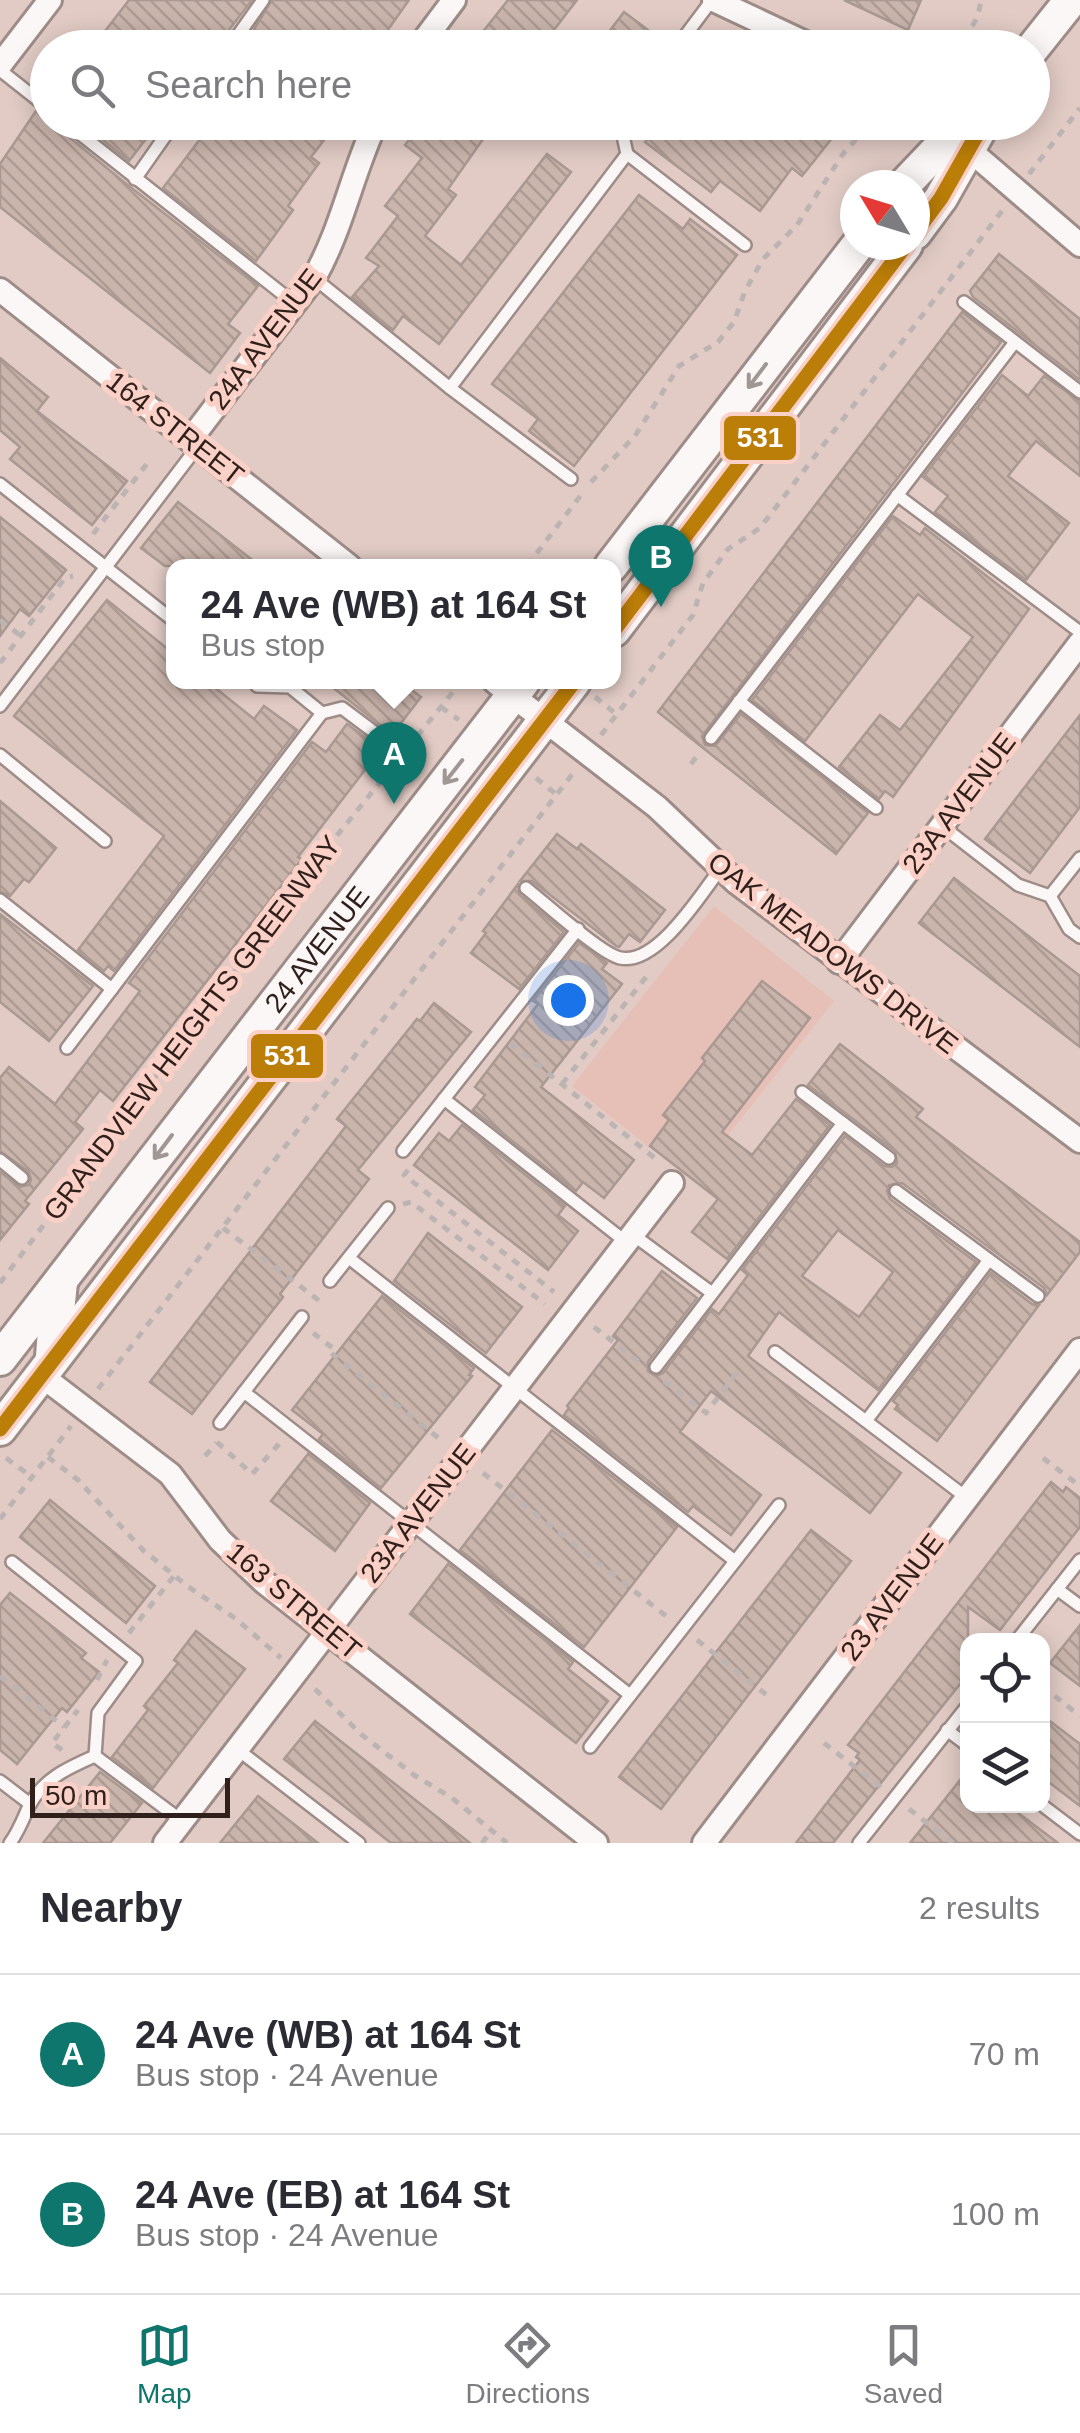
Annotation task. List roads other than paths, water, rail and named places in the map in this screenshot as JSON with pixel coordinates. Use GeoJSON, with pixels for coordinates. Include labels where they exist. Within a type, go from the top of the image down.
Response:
{"type":"FeatureCollection","features":[{"type":"Feature","properties":{"kind":"main road"},"geometry":{"type":"LineString","coordinates":[[1047,30],[1070,0]]}},
{"type":"Feature","properties":{"kind":"main road"},"geometry":{"type":"LineString","coordinates":[[920,170],[951,140]]}},
{"type":"Feature","properties":{"kind":"main road"},"geometry":{"type":"LineString","coordinates":[[930,213],[941,198],[958,140]]}},
{"type":"Feature","properties":{"kind":"main road"},"geometry":{"type":"LineString","coordinates":[[616,559],[846,260]]}},
{"type":"Feature","properties":{"kind":"main road"},"geometry":{"type":"LineString","coordinates":[[621,621],[895,260]]}},
{"type":"Feature","properties":{"kind":"main road","name":"24 AVENUE"},"geometry":{"type":"LineString","coordinates":[[3,1348],[68,1271],[508,689]]}},
{"type":"Feature","properties":{"kind":"main road","name":"24 AVENUE"},"geometry":{"type":"LineString","coordinates":[[3,1443],[46,1369],[569,689]]}},
{"type":"Feature","properties":{"kind":"street"},"geometry":{"type":"LineString","coordinates":[[0,65],[50,0]]}},
{"type":"Feature","properties":{"kind":"street"},"geometry":{"type":"LineString","coordinates":[[432,30],[454,0]]}},
{"type":"Feature","properties":{"kind":"street"},"geometry":{"type":"LineString","coordinates":[[713,0],[777,30]]}},
{"type":"Feature","properties":{"kind":"street","name":"24A AVENUE"},"geometry":{"type":"LineString","coordinates":[[194,443],[330,251],[368,140]]}},
{"type":"Feature","properties":{"kind":"street"},"geometry":{"type":"LineString","coordinates":[[970,140],[1016,192],[1080,245]]}},
{"type":"Feature","properties":{"kind":"street","name":"164 STREET"},"geometry":{"type":"LineString","coordinates":[[0,290],[341,559]]}},
{"type":"Feature","properties":{"kind":"street","name":"23A AVENUE"},"geometry":{"type":"LineString","coordinates":[[839,962],[1080,644]]}},
{"type":"Feature","properties":{"kind":"street","name":"OAK MEADOWS DRIVE"},"geometry":{"type":"LineString","coordinates":[[513,689],[545,721],[657,807],[721,868],[839,962],[1080,1141]]}},
{"type":"Feature","properties":{"kind":"street","name":"23A AVENUE"},"geometry":{"type":"LineString","coordinates":[[165,1843],[672,1183]]}},
{"type":"Feature","properties":{"kind":"street"},"geometry":{"type":"LineString","coordinates":[[46,1369],[48,1330],[63,1312],[68,1271]]}},
{"type":"Feature","properties":{"kind":"street","name":"23 AVENUE"},"geometry":{"type":"LineString","coordinates":[[704,1843],[1080,1350]]}},
{"type":"Feature","properties":{"kind":"street","name":"163 STREET"},"geometry":{"type":"LineString","coordinates":[[46,1369],[51,1383],[170,1474],[220,1540],[264,1582],[596,1843]]}},
{"type":"Feature","properties":{"kind":"lane"},"geometry":{"type":"LineString","coordinates":[[241,30],[262,0]]}},
{"type":"Feature","properties":{"kind":"lane"},"geometry":{"type":"LineString","coordinates":[[690,30],[713,0]]}},
{"type":"Feature","properties":{"kind":"lane"},"geometry":{"type":"LineString","coordinates":[[0,65],[30,92]]}},
{"type":"Feature","properties":{"kind":"lane"},"geometry":{"type":"LineString","coordinates":[[87,140],[294,304]]}},
{"type":"Feature","properties":{"kind":"lane"},"geometry":{"type":"LineString","coordinates":[[135,179],[162,140]]}},
{"type":"Feature","properties":{"kind":"lane"},"geometry":{"type":"LineString","coordinates":[[624,140],[628,154],[745,245]]}},
{"type":"Feature","properties":{"kind":"lane"},"geometry":{"type":"LineString","coordinates":[[450,388],[628,154]]}},
{"type":"Feature","properties":{"kind":"lane"},"geometry":{"type":"LineString","coordinates":[[314,278],[571,480]]}},
{"type":"Feature","properties":{"kind":"lane"},"geometry":{"type":"LineString","coordinates":[[964,302],[1080,392]]}},
{"type":"Feature","properties":{"kind":"lane"},"geometry":{"type":"LineString","coordinates":[[711,738],[1015,342]]}},
{"type":"Feature","properties":{"kind":"lane"},"geometry":{"type":"LineString","coordinates":[[0,706],[194,443]]}},
{"type":"Feature","properties":{"kind":"lane"},"geometry":{"type":"LineString","coordinates":[[0,484],[166,615]]}},
{"type":"Feature","properties":{"kind":"lane"},"geometry":{"type":"LineString","coordinates":[[897,495],[1080,632]]}},
{"type":"Feature","properties":{"kind":"lane"},"geometry":{"type":"LineString","coordinates":[[296,689],[322,712]]}},
{"type":"Feature","properties":{"kind":"lane"},"geometry":{"type":"LineString","coordinates":[[740,701],[876,808]]}},
{"type":"Feature","properties":{"kind":"lane"},"geometry":{"type":"LineString","coordinates":[[68,1048],[322,712],[342,708],[374,732]]}},
{"type":"Feature","properties":{"kind":"lane"},"geometry":{"type":"LineString","coordinates":[[0,755],[105,840]]}},
{"type":"Feature","properties":{"kind":"lane"},"geometry":{"type":"LineString","coordinates":[[942,826],[1018,885],[1050,896],[1070,929],[1080,937]]}},
{"type":"Feature","properties":{"kind":"lane"},"geometry":{"type":"LineString","coordinates":[[1050,896],[1080,858]]}},
{"type":"Feature","properties":{"kind":"lane"},"geometry":{"type":"LineString","coordinates":[[526,888],[611,954],[628,958],[647,952],[673,930],[721,868]]}},
{"type":"Feature","properties":{"kind":"lane"},"geometry":{"type":"LineString","coordinates":[[0,900],[112,989]]}},
{"type":"Feature","properties":{"kind":"lane"},"geometry":{"type":"LineString","coordinates":[[403,1151],[578,929]]}},
{"type":"Feature","properties":{"kind":"lane"},"geometry":{"type":"LineString","coordinates":[[802,1092],[889,1158]]}},
{"type":"Feature","properties":{"kind":"lane"},"geometry":{"type":"LineString","coordinates":[[444,1099],[629,1238],[712,1294]]}},
{"type":"Feature","properties":{"kind":"lane"},"geometry":{"type":"LineString","coordinates":[[656,1367],[843,1123]]}},
{"type":"Feature","properties":{"kind":"lane"},"geometry":{"type":"LineString","coordinates":[[0,1160],[22,1178]]}},
{"type":"Feature","properties":{"kind":"lane"},"geometry":{"type":"LineString","coordinates":[[896,1191],[1038,1296]]}},
{"type":"Feature","properties":{"kind":"lane"},"geometry":{"type":"LineString","coordinates":[[330,1281],[388,1208]]}},
{"type":"Feature","properties":{"kind":"lane"},"geometry":{"type":"LineString","coordinates":[[349,1258],[735,1561]]}},
{"type":"Feature","properties":{"kind":"lane"},"geometry":{"type":"LineString","coordinates":[[866,1421],[989,1260]]}},
{"type":"Feature","properties":{"kind":"lane"},"geometry":{"type":"LineString","coordinates":[[220,1422],[301,1319]]}},
{"type":"Feature","properties":{"kind":"lane"},"geometry":{"type":"LineString","coordinates":[[775,1352],[967,1498]]}},
{"type":"Feature","properties":{"kind":"lane"},"geometry":{"type":"LineString","coordinates":[[244,1392],[630,1695]]}},
{"type":"Feature","properties":{"kind":"lane"},"geometry":{"type":"LineString","coordinates":[[590,1747],[778,1505]]}},
{"type":"Feature","properties":{"kind":"lane"},"geometry":{"type":"LineString","coordinates":[[1023,1633],[1080,1560]]}},
{"type":"Feature","properties":{"kind":"lane"},"geometry":{"type":"LineString","coordinates":[[12,1562],[136,1661],[98,1713],[95,1756]]}},
{"type":"Feature","properties":{"kind":"lane"},"geometry":{"type":"LineString","coordinates":[[1058,1588],[1080,1606]]}},
{"type":"Feature","properties":{"kind":"lane"},"geometry":{"type":"LineString","coordinates":[[859,1843],[960,1714]]}},
{"type":"Feature","properties":{"kind":"lane"},"geometry":{"type":"LineString","coordinates":[[947,1730],[960,1740]]}},
{"type":"Feature","properties":{"kind":"lane"},"geometry":{"type":"LineString","coordinates":[[236,1749],[359,1843]]}},
{"type":"Feature","properties":{"kind":"lane"},"geometry":{"type":"LineString","coordinates":[[10,1843],[30,1804],[52,1776],[95,1756]]}},
{"type":"Feature","properties":{"kind":"lane"},"geometry":{"type":"LineString","coordinates":[[95,1756],[182,1821]]}},
{"type":"Feature","properties":{"kind":"lane"},"geometry":{"type":"LineString","coordinates":[[0,1781],[30,1804]]}},
{"type":"Feature","properties":{"kind":"lane"},"geometry":{"type":"LineString","coordinates":[[1050,1811],[1080,1834]]}},
{"type":"Feature","properties":{"kind":"place","name":"24 Ave (EB) at 164 St"},"geometry":{"type":"Point","coordinates":[661,607]}},
{"type":"Feature","properties":{"kind":"place","name":"24 Ave (WB) at 164 St"},"geometry":{"type":"Point","coordinates":[394,804]}}]}
